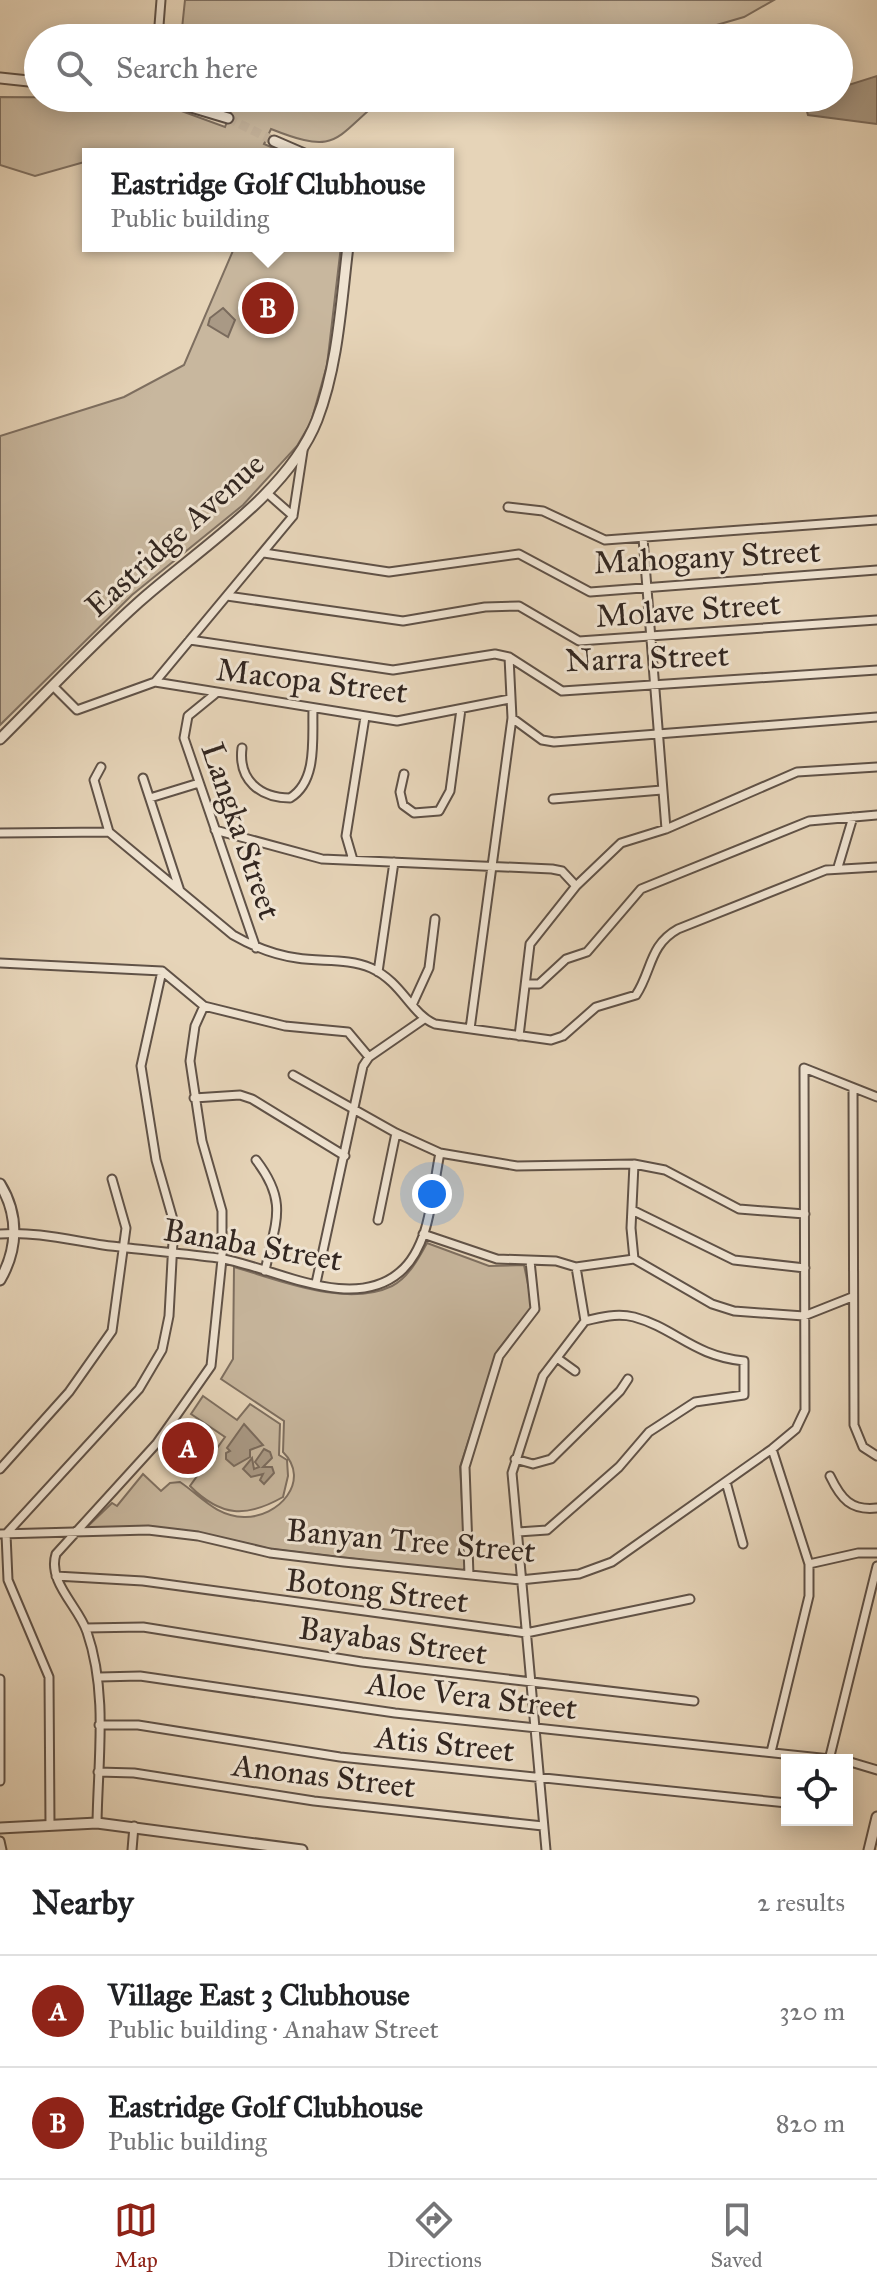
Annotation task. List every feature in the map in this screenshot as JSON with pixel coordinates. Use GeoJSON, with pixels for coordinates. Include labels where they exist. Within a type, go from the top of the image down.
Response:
{"type":"FeatureCollection","features":[{"type":"Feature","properties":{"kind":"street"},"geometry":{"type":"LineString","coordinates":[[159,24],[161,0]]}},
{"type":"Feature","properties":{"kind":"street"},"geometry":{"type":"LineString","coordinates":[[0,78],[24,81]]}},
{"type":"Feature","properties":{"kind":"street"},"geometry":{"type":"LineString","coordinates":[[208,112],[228,118]]}},
{"type":"Feature","properties":{"kind":"street"},"geometry":{"type":"LineString","coordinates":[[274,141],[290,148]]}},
{"type":"Feature","properties":{"kind":"street","name":"Eastridge Avenue"},"geometry":{"type":"LineString","coordinates":[[0,739],[141,601],[267,493],[304,447],[317,421],[334,358],[347,252]]}},
{"type":"Feature","properties":{"kind":"street"},"geometry":{"type":"LineString","coordinates":[[53,686],[77,710],[155,682],[293,516],[304,447]]}},
{"type":"Feature","properties":{"kind":"street"},"geometry":{"type":"LineString","coordinates":[[267,493],[293,516]]}},
{"type":"Feature","properties":{"kind":"street"},"geometry":{"type":"LineString","coordinates":[[508,507],[543,511],[605,540],[877,520]]}},
{"type":"Feature","properties":{"kind":"street"},"geometry":{"type":"LineString","coordinates":[[643,538],[666,829]]}},
{"type":"Feature","properties":{"kind":"street","name":"Mahogany Street"},"geometry":{"type":"LineString","coordinates":[[264,553],[389,572],[519,554],[590,592],[877,570]]}},
{"type":"Feature","properties":{"kind":"street","name":"Molave Street"},"geometry":{"type":"LineString","coordinates":[[227,596],[403,621],[485,607],[519,606],[579,641],[877,620]]}},
{"type":"Feature","properties":{"kind":"street"},"geometry":{"type":"LineString","coordinates":[[190,640],[393,670],[495,654],[509,657],[512,718],[470,1029]]}},
{"type":"Feature","properties":{"kind":"street","name":"Narra Street"},"geometry":{"type":"LineString","coordinates":[[509,657],[562,691],[877,670]]}},
{"type":"Feature","properties":{"kind":"street","name":"Macopa Street"},"geometry":{"type":"LineString","coordinates":[[155,682],[215,694],[407,721],[510,699]]}},
{"type":"Feature","properties":{"kind":"street","name":"Langka Street"},"geometry":{"type":"LineString","coordinates":[[215,694],[188,716],[184,726],[187,750],[256,948]]}},
{"type":"Feature","properties":{"kind":"street"},"geometry":{"type":"LineString","coordinates":[[242,748],[241,758],[249,781],[260,793],[290,798],[301,791],[309,772],[313,709]]}},
{"type":"Feature","properties":{"kind":"street"},"geometry":{"type":"LineString","coordinates":[[404,774],[400,792],[403,805],[414,813],[439,811],[450,791],[461,709]]}},
{"type":"Feature","properties":{"kind":"street"},"geometry":{"type":"LineString","coordinates":[[353,860],[346,847],[346,836],[365,717]]}},
{"type":"Feature","properties":{"kind":"street"},"geometry":{"type":"LineString","coordinates":[[512,718],[542,740],[554,742],[877,717]]}},
{"type":"Feature","properties":{"kind":"street"},"geometry":{"type":"LineString","coordinates":[[101,767],[94,780],[109,832],[233,935],[256,948],[297,958],[350,962],[378,972],[388,977],[424,1019],[519,1036],[551,1040],[563,1036],[596,1007],[636,995],[648,961],[663,937],[838,867],[877,867]]}},
{"type":"Feature","properties":{"kind":"street"},"geometry":{"type":"LineString","coordinates":[[519,1036],[530,944],[576,886],[621,843],[666,829],[797,772],[877,767]]}},
{"type":"Feature","properties":{"kind":"street"},"geometry":{"type":"LineString","coordinates":[[143,778],[181,893]]}},
{"type":"Feature","properties":{"kind":"street"},"geometry":{"type":"LineString","coordinates":[[150,798],[199,783]]}},
{"type":"Feature","properties":{"kind":"street"},"geometry":{"type":"LineString","coordinates":[[553,799],[662,790]]}},
{"type":"Feature","properties":{"kind":"street"},"geometry":{"type":"LineString","coordinates":[[526,984],[539,984],[566,959],[587,952],[641,889],[809,821],[877,815]]}},
{"type":"Feature","properties":{"kind":"street"},"geometry":{"type":"LineString","coordinates":[[838,867],[853,817]]}},
{"type":"Feature","properties":{"kind":"street"},"geometry":{"type":"LineString","coordinates":[[215,830],[296,854],[562,871],[576,886]]}},
{"type":"Feature","properties":{"kind":"street"},"geometry":{"type":"LineString","coordinates":[[0,833],[109,832]]}},
{"type":"Feature","properties":{"kind":"street"},"geometry":{"type":"LineString","coordinates":[[378,972],[394,862]]}},
{"type":"Feature","properties":{"kind":"street"},"geometry":{"type":"LineString","coordinates":[[413,1003],[429,968],[435,919]]}},
{"type":"Feature","properties":{"kind":"street"},"geometry":{"type":"LineString","coordinates":[[0,963],[162,971],[204,1006],[285,1026],[348,1032],[369,1057]]}},
{"type":"Feature","properties":{"kind":"street"},"geometry":{"type":"LineString","coordinates":[[50,1825],[49,1677],[8,1580],[3,1534],[139,1389],[162,1350],[174,1223],[156,1160],[141,1066],[162,971]]}},
{"type":"Feature","properties":{"kind":"street"},"geometry":{"type":"LineString","coordinates":[[97,1823],[100,1677],[86,1628],[56,1576],[56,1554],[157,1443],[211,1366],[222,1259],[222,1211],[202,1141],[190,1061],[195,1026],[204,1006]]}},
{"type":"Feature","properties":{"kind":"street"},"geometry":{"type":"LineString","coordinates":[[316,1283],[363,1066],[369,1057],[424,1019]]}},
{"type":"Feature","properties":{"kind":"street","name":"Banyan Tree Street"},"geometry":{"type":"LineString","coordinates":[[3,1534],[148,1530],[198,1536],[270,1553],[520,1580],[579,1574],[612,1562],[796,1429],[805,1410],[804,1068],[853,1088]]}},
{"type":"Feature","properties":{"kind":"street"},"geometry":{"type":"LineString","coordinates":[[293,1075],[396,1133],[440,1153],[517,1166],[634,1164],[665,1170],[739,1209],[805,1214]]}},
{"type":"Feature","properties":{"kind":"street"},"geometry":{"type":"LineString","coordinates":[[877,1097],[853,1088],[855,1434],[863,1447],[877,1456]]}},
{"type":"Feature","properties":{"kind":"street"},"geometry":{"type":"LineString","coordinates":[[194,1098],[240,1095],[252,1099],[345,1156]]}},
{"type":"Feature","properties":{"kind":"street"},"geometry":{"type":"LineString","coordinates":[[378,1220],[396,1133]]}},
{"type":"Feature","properties":{"kind":"street","name":"Banaba Street"},"geometry":{"type":"LineString","coordinates":[[0,1234],[14,1233],[222,1259],[316,1283],[364,1288],[384,1283],[402,1271],[415,1254],[423,1234],[440,1153]]}},
{"type":"Feature","properties":{"kind":"street"},"geometry":{"type":"LineString","coordinates":[[256,1160],[272,1181],[277,1195],[277,1212],[265,1271]]}},
{"type":"Feature","properties":{"kind":"street"},"geometry":{"type":"LineString","coordinates":[[634,1164],[634,1259]]}},
{"type":"Feature","properties":{"kind":"street"},"geometry":{"type":"LineString","coordinates":[[0,1469],[69,1392],[112,1331],[126,1228],[112,1179]]}},
{"type":"Feature","properties":{"kind":"street"},"geometry":{"type":"LineString","coordinates":[[0,1184],[14,1212],[12,1253],[0,1280]]}},
{"type":"Feature","properties":{"kind":"street"},"geometry":{"type":"LineString","coordinates":[[632,1210],[734,1260],[805,1268]]}},
{"type":"Feature","properties":{"kind":"street"},"geometry":{"type":"LineString","coordinates":[[423,1234],[497,1259],[556,1261],[576,1267],[634,1259],[712,1304],[734,1311],[804,1316],[852,1297]]}},
{"type":"Feature","properties":{"kind":"street"},"geometry":{"type":"LineString","coordinates":[[469,1575],[465,1467],[499,1356],[535,1309],[530,1261]]}},
{"type":"Feature","properties":{"kind":"street"},"geometry":{"type":"LineString","coordinates":[[576,1267],[585,1321]]}},
{"type":"Feature","properties":{"kind":"street"},"geometry":{"type":"LineString","coordinates":[[518,1532],[547,1530],[619,1467],[649,1432],[695,1402],[744,1395],[744,1361],[708,1355],[636,1317],[612,1315],[585,1321],[543,1376],[512,1473],[546,1850]]}},
{"type":"Feature","properties":{"kind":"street"},"geometry":{"type":"LineString","coordinates":[[557,1358],[575,1371]]}},
{"type":"Feature","properties":{"kind":"street"},"geometry":{"type":"LineString","coordinates":[[515,1459],[533,1464],[551,1459],[620,1391],[628,1379]]}},
{"type":"Feature","properties":{"kind":"street"},"geometry":{"type":"LineString","coordinates":[[771,1752],[809,1596],[809,1564],[772,1449]]}},
{"type":"Feature","properties":{"kind":"street"},"geometry":{"type":"LineString","coordinates":[[830,1476],[850,1505],[862,1510],[877,1508]]}},
{"type":"Feature","properties":{"kind":"street"},"geometry":{"type":"LineString","coordinates":[[726,1482],[743,1544]]}},
{"type":"Feature","properties":{"kind":"street"},"geometry":{"type":"LineString","coordinates":[[809,1564],[858,1553],[877,1553]]}},
{"type":"Feature","properties":{"kind":"street"},"geometry":{"type":"LineString","coordinates":[[830,1754],[877,1566]]}},
{"type":"Feature","properties":{"kind":"street","name":"Botong Street"},"geometry":{"type":"LineString","coordinates":[[56,1576],[143,1581],[404,1620],[526,1633],[690,1599]]}},
{"type":"Feature","properties":{"kind":"street","name":"Bayabas Street"},"geometry":{"type":"LineString","coordinates":[[86,1628],[143,1627],[362,1662],[694,1701]]}},
{"type":"Feature","properties":{"kind":"street","name":"Aloe Vera Street"},"geometry":{"type":"LineString","coordinates":[[100,1677],[140,1676],[395,1713],[788,1754]]}},
{"type":"Feature","properties":{"kind":"street"},"geometry":{"type":"LineString","coordinates":[[0,1679],[0,1781]]}},
{"type":"Feature","properties":{"kind":"street","name":"Atis Street"},"geometry":{"type":"LineString","coordinates":[[99,1725],[138,1725],[340,1757],[781,1802]]}},
{"type":"Feature","properties":{"kind":"street"},"geometry":{"type":"LineString","coordinates":[[853,1763],[877,1770]]}},
{"type":"Feature","properties":{"kind":"street","name":"Anonas Street"},"geometry":{"type":"LineString","coordinates":[[98,1772],[134,1773],[314,1801],[543,1826]]}},
{"type":"Feature","properties":{"kind":"street"},"geometry":{"type":"LineString","coordinates":[[869,1850],[877,1817]]}},
{"type":"Feature","properties":{"kind":"street"},"geometry":{"type":"LineString","coordinates":[[0,1828],[97,1823],[302,1850]]}},
{"type":"Feature","properties":{"kind":"street"},"geometry":{"type":"LineString","coordinates":[[132,1850],[134,1826]]}},
{"type":"Feature","properties":{"kind":"street"},"geometry":{"type":"LineString","coordinates":[[0,1841],[2,1850]]}},
{"type":"Feature","properties":{"kind":"shaded area"},"geometry":{"type":"Polygon","coordinates":[[[185,0],[774,0],[744,17],[720,24],[182,24],[185,0]]]}},
{"type":"Feature","properties":{"kind":"shaded area"},"geometry":{"type":"Polygon","coordinates":[[[877,76],[877,124],[808,115],[807,112],[853,112],[853,84],[877,76]]]}},
{"type":"Feature","properties":{"kind":"shaded area"},"geometry":{"type":"Polygon","coordinates":[[[0,97],[24,97],[24,112],[184,112],[225,127],[231,112],[367,112],[344,133],[323,142],[293,137],[271,129],[264,144],[273,148],[82,148],[82,163],[35,176],[0,165],[0,97]]]}},
{"type":"Feature","properties":{"kind":"shaded area"},"geometry":{"type":"Polygon","coordinates":[[[232,252],[340,252],[327,365],[311,422],[297,446],[243,505],[132,595],[0,725],[0,436],[124,397],[184,365],[232,252]]]}},
{"type":"Feature","properties":{"kind":"shaded area"},"geometry":{"type":"Polygon","coordinates":[[[223,308],[235,320],[228,337],[208,325],[210,318],[223,308]]]}},
{"type":"Feature","properties":{"kind":"shaded area"},"geometry":{"type":"Polygon","coordinates":[[[427,1243],[489,1266],[524,1265],[533,1308],[498,1350],[460,1467],[466,1572],[271,1549],[200,1533],[147,1526],[89,1531],[86,1528],[112,1503],[117,1506],[143,1474],[161,1491],[170,1483],[180,1482],[209,1504],[234,1516],[257,1516],[279,1505],[292,1486],[294,1475],[291,1463],[283,1452],[284,1421],[221,1379],[233,1359],[234,1267],[313,1290],[354,1294],[374,1292],[392,1286],[403,1278],[427,1243]]]}},
{"type":"Feature","properties":{"kind":"shaded area"},"geometry":{"type":"Polygon","coordinates":[[[203,1396],[237,1420],[250,1404],[280,1424],[279,1455],[287,1460],[288,1476],[283,1497],[257,1508],[234,1511],[212,1504],[190,1486],[225,1437],[191,1414],[203,1396]]]}},
{"type":"Feature","properties":{"kind":"shaded area"},"geometry":{"type":"Polygon","coordinates":[[[244,1424],[263,1445],[250,1450],[250,1457],[234,1466],[226,1459],[226,1453],[230,1451],[227,1448],[244,1424]]]}},
{"type":"Feature","properties":{"kind":"shaded area"},"geometry":{"type":"Polygon","coordinates":[[[264,1449],[270,1452],[272,1458],[263,1467],[272,1467],[274,1473],[264,1484],[260,1480],[263,1474],[251,1477],[243,1469],[252,1458],[254,1469],[259,1467],[255,1462],[264,1449]]]}},
{"type":"Feature","properties":{"kind":"tunnel"},"geometry":{"type":"LineString","coordinates":[[228,118],[274,141]]}},
{"type":"Feature","properties":{"kind":"place","name":"Eastridge Golf Clubhouse"},"geometry":{"type":"Point","coordinates":[268,308]}},
{"type":"Feature","properties":{"kind":"place","name":"Village East 3 Clubhouse"},"geometry":{"type":"Point","coordinates":[188,1448]}}]}
